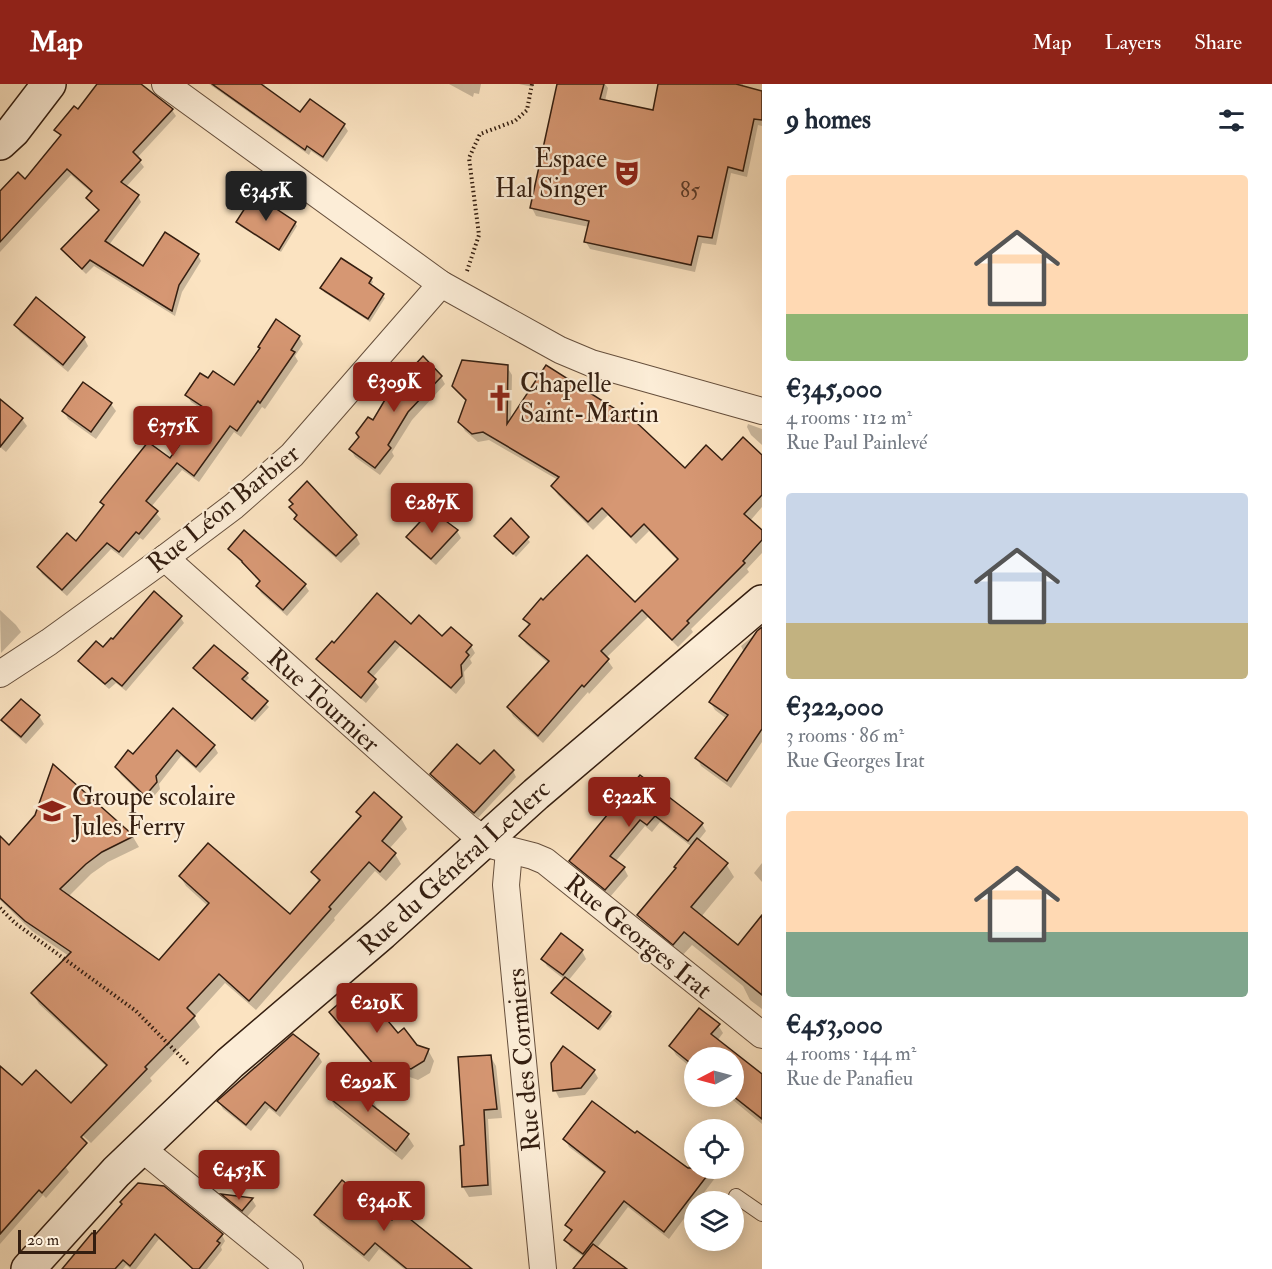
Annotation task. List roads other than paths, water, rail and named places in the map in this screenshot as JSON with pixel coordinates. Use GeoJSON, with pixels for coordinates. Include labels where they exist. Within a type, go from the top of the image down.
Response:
{"type":"FeatureCollection","features":[{"type":"Feature","properties":{"kind":"street"},"geometry":{"type":"LineString","coordinates":[[0,143],[13,131],[49,84]]}},
{"type":"Feature","properties":{"kind":"street"},"geometry":{"type":"LineString","coordinates":[[165,84],[450,289],[560,350],[591,363],[762,411]]}},
{"type":"Feature","properties":{"kind":"street","name":"Rue Léon Barbier"},"geometry":{"type":"LineString","coordinates":[[0,674],[49,642],[234,506],[292,455],[450,289]]}},
{"type":"Feature","properties":{"kind":"street","name":"Rue Tournier"},"geometry":{"type":"LineString","coordinates":[[165,558],[468,828],[497,846]]}},
{"type":"Feature","properties":{"kind":"street","name":"Rue du Général Leclerc"},"geometry":{"type":"LineString","coordinates":[[28,1269],[116,1172],[207,1084],[497,846],[536,794],[762,602]]}},
{"type":"Feature","properties":{"kind":"street","name":"Rue Georges Irat"},"geometry":{"type":"LineString","coordinates":[[497,846],[545,861],[762,1035]]}},
{"type":"Feature","properties":{"kind":"street","name":"Rue des Cormiers"},"geometry":{"type":"LineString","coordinates":[[497,846],[506,885],[543,1269]]}},
{"type":"Feature","properties":{"kind":"street"},"geometry":{"type":"LineString","coordinates":[[141,1148],[290,1269]]}},
{"type":"Feature","properties":{"kind":"lane"},"geometry":{"type":"LineString","coordinates":[[744,1202],[762,1214]]}},
{"type":"Feature","properties":{"kind":"place","name":"Espace Hal Singer"},"geometry":{"type":"Point","coordinates":[627,173]}},
{"type":"Feature","properties":{"kind":"place","name":"Chapelle Saint-Martin"},"geometry":{"type":"Point","coordinates":[500,398]}},
{"type":"Feature","properties":{"kind":"place","name":"Groupe scolaire Jules Ferry"},"geometry":{"type":"Point","coordinates":[52,811]}}]}
